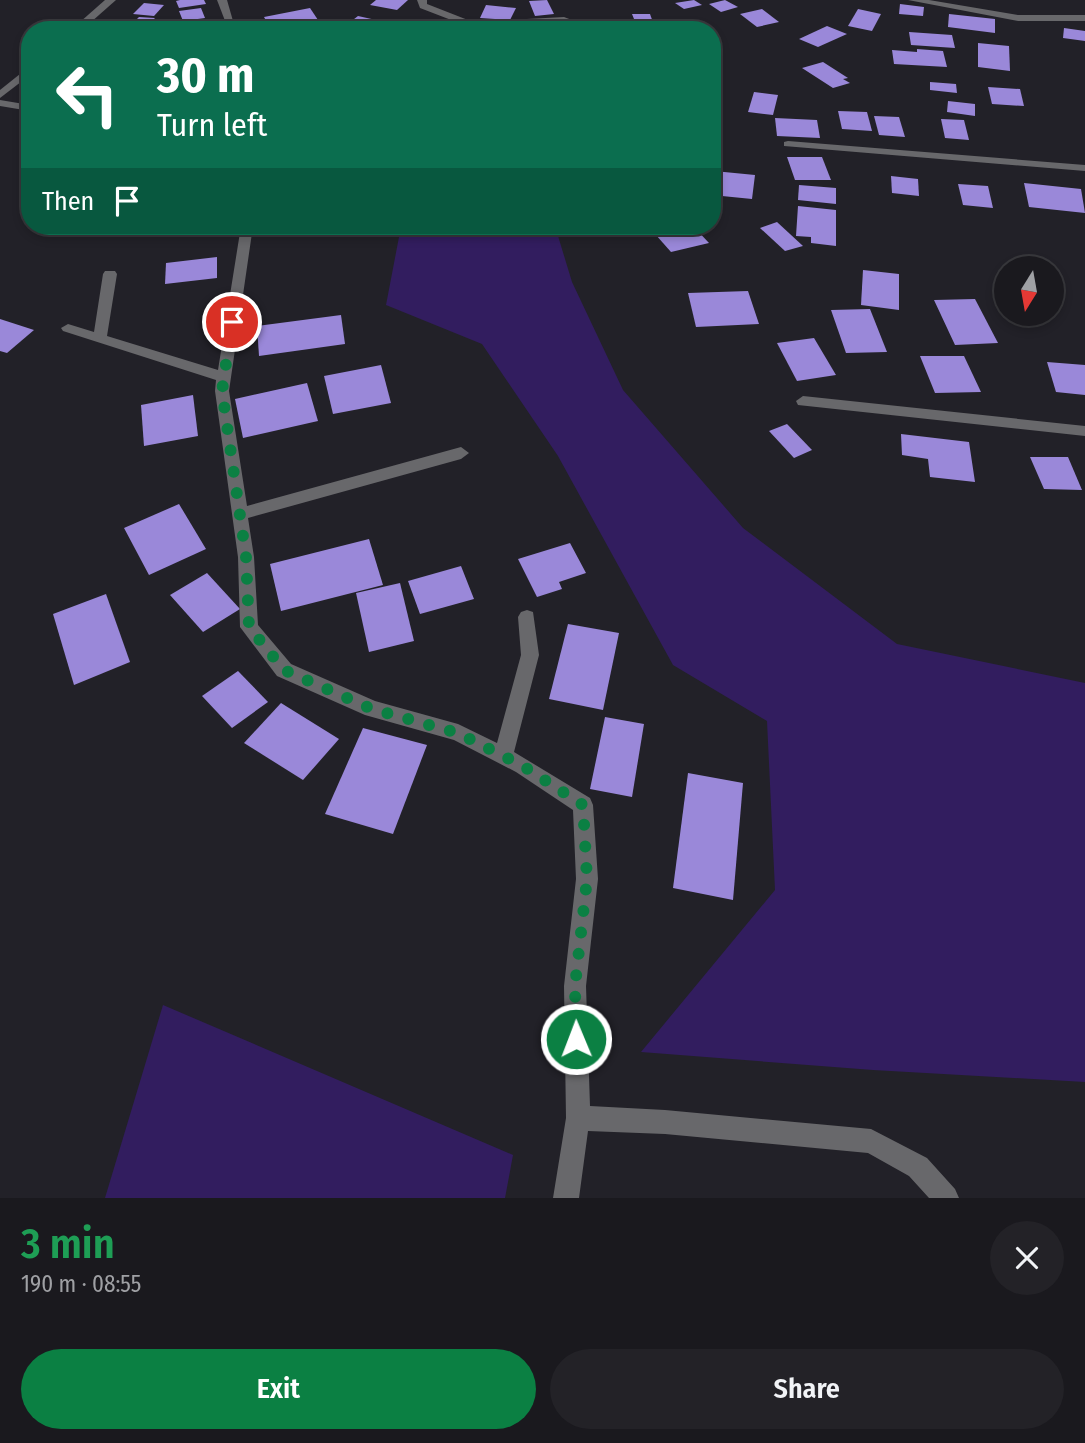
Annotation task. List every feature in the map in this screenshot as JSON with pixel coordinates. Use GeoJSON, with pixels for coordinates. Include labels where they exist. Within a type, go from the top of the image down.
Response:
{"type":"FeatureCollection","features":[{"type":"Feature","properties":{"kind":"street"},"geometry":{"type":"LineString","coordinates":[[86,21],[111,0]]}},
{"type":"Feature","properties":{"kind":"street"},"geometry":{"type":"LineString","coordinates":[[222,0],[230,21]]}},
{"type":"Feature","properties":{"kind":"street"},"geometry":{"type":"LineString","coordinates":[[422,0],[423,6],[462,21]]}},
{"type":"Feature","properties":{"kind":"street"},"geometry":{"type":"LineString","coordinates":[[913,0],[1018,18],[1085,18]]}},
{"type":"Feature","properties":{"kind":"street"},"geometry":{"type":"LineString","coordinates":[[546,21],[567,21]]}},
{"type":"Feature","properties":{"kind":"street"},"geometry":{"type":"LineString","coordinates":[[0,95],[21,77]]}},
{"type":"Feature","properties":{"kind":"street"},"geometry":{"type":"LineString","coordinates":[[0,103],[21,106]]}},
{"type":"Feature","properties":{"kind":"street"},"geometry":{"type":"LineString","coordinates":[[788,144],[1085,168]]}},
{"type":"Feature","properties":{"kind":"street"},"geometry":{"type":"LineString","coordinates":[[246,235],[222,391],[246,557],[249,627],[284,670],[372,709],[458,733],[583,805],[587,879],[575,986],[578,1118],[566,1198]]}},
{"type":"Feature","properties":{"kind":"street"},"geometry":{"type":"LineString","coordinates":[[100,338],[110,274]]}},
{"type":"Feature","properties":{"kind":"street"},"geometry":{"type":"LineString","coordinates":[[68,328],[224,377]]}},
{"type":"Feature","properties":{"kind":"street"},"geometry":{"type":"LineString","coordinates":[[803,401],[1085,431]]}},
{"type":"Feature","properties":{"kind":"street"},"geometry":{"type":"LineString","coordinates":[[239,514],[461,453]]}},
{"type":"Feature","properties":{"kind":"street"},"geometry":{"type":"LineString","coordinates":[[503,757],[530,655],[527,617]]}},
{"type":"Feature","properties":{"kind":"street"},"geometry":{"type":"LineString","coordinates":[[578,1118],[665,1122],[871,1141],[918,1167],[946,1198]]}},
{"type":"Feature","properties":{"kind":"shaded area"},"geometry":{"type":"Polygon","coordinates":[[[558,235],[572,282],[623,390],[743,528],[897,644],[1085,683],[1085,1082],[873,1070],[641,1052],[775,890],[767,721],[673,665],[558,456],[482,344],[386,305],[399,237],[558,235]]]}},
{"type":"Feature","properties":{"kind":"shaded area"},"geometry":{"type":"Polygon","coordinates":[[[163,1005],[513,1155],[505,1198],[105,1198],[163,1005]]]}},
{"type":"Feature","properties":{"kind":"building"},"geometry":{"type":"Polygon","coordinates":[[[204,0],[206,4],[179,8],[176,1],[204,0]]]}},
{"type":"Feature","properties":{"kind":"building"},"geometry":{"type":"Polygon","coordinates":[[[376,0],[408,0],[397,10],[370,5],[376,0]]]}},
{"type":"Feature","properties":{"kind":"building"},"geometry":{"type":"Polygon","coordinates":[[[547,0],[554,14],[535,16],[529,1],[547,0]]]}},
{"type":"Feature","properties":{"kind":"building"},"geometry":{"type":"Polygon","coordinates":[[[694,0],[702,5],[684,9],[675,3],[694,0]]]}},
{"type":"Feature","properties":{"kind":"building"},"geometry":{"type":"Polygon","coordinates":[[[725,0],[738,7],[721,12],[709,4],[725,0]]]}},
{"type":"Feature","properties":{"kind":"building"},"geometry":{"type":"Polygon","coordinates":[[[144,3],[164,5],[154,16],[133,14],[144,3]]]}},
{"type":"Feature","properties":{"kind":"building"},"geometry":{"type":"Polygon","coordinates":[[[900,4],[924,7],[923,16],[899,14],[900,4]]]}},
{"type":"Feature","properties":{"kind":"building"},"geometry":{"type":"Polygon","coordinates":[[[486,5],[516,8],[510,20],[480,18],[486,5]]]}},
{"type":"Feature","properties":{"kind":"building"},"geometry":{"type":"Polygon","coordinates":[[[201,8],[205,18],[183,21],[179,11],[201,8]]]}},
{"type":"Feature","properties":{"kind":"building"},"geometry":{"type":"Polygon","coordinates":[[[310,8],[318,20],[266,21],[264,17],[310,8]]]}},
{"type":"Feature","properties":{"kind":"building"},"geometry":{"type":"Polygon","coordinates":[[[762,9],[779,22],[757,27],[740,14],[762,9]]]}},
{"type":"Feature","properties":{"kind":"building"},"geometry":{"type":"Polygon","coordinates":[[[858,9],[881,14],[872,31],[848,26],[858,9]]]}},
{"type":"Feature","properties":{"kind":"building"},"geometry":{"type":"Polygon","coordinates":[[[632,14],[650,14],[652,21],[635,21],[632,14]]]}},
{"type":"Feature","properties":{"kind":"building"},"geometry":{"type":"Polygon","coordinates":[[[949,14],[995,19],[995,33],[948,27],[949,14]]]}},
{"type":"Feature","properties":{"kind":"building"},"geometry":{"type":"Polygon","coordinates":[[[358,16],[380,21],[352,21],[358,16]]]}},
{"type":"Feature","properties":{"kind":"building"},"geometry":{"type":"Polygon","coordinates":[[[139,17],[155,18],[152,21],[135,21],[139,17]]]}},
{"type":"Feature","properties":{"kind":"building"},"geometry":{"type":"Polygon","coordinates":[[[421,19],[447,20],[447,21],[421,19]]]}},
{"type":"Feature","properties":{"kind":"building"},"geometry":{"type":"Polygon","coordinates":[[[827,26],[847,34],[818,47],[799,39],[827,26]]]}},
{"type":"Feature","properties":{"kind":"building"},"geometry":{"type":"Polygon","coordinates":[[[1064,28],[1085,31],[1085,41],[1063,38],[1064,28]]]}},
{"type":"Feature","properties":{"kind":"building"},"geometry":{"type":"Polygon","coordinates":[[[909,32],[952,35],[955,48],[911,45],[909,32]]]}},
{"type":"Feature","properties":{"kind":"building"},"geometry":{"type":"Polygon","coordinates":[[[978,43],[1009,46],[1010,71],[978,67],[978,43]]]}},
{"type":"Feature","properties":{"kind":"building"},"geometry":{"type":"Polygon","coordinates":[[[917,49],[943,51],[947,67],[894,64],[892,50],[917,52],[917,49]]]}},
{"type":"Feature","properties":{"kind":"building"},"geometry":{"type":"Polygon","coordinates":[[[823,62],[848,78],[843,79],[850,83],[833,88],[802,68],[823,62]]]}},
{"type":"Feature","properties":{"kind":"building"},"geometry":{"type":"Polygon","coordinates":[[[930,82],[956,84],[957,93],[930,90],[930,82]]]}},
{"type":"Feature","properties":{"kind":"building"},"geometry":{"type":"Polygon","coordinates":[[[988,87],[1020,89],[1024,106],[992,104],[988,87]]]}},
{"type":"Feature","properties":{"kind":"building"},"geometry":{"type":"Polygon","coordinates":[[[754,92],[778,95],[773,115],[748,112],[754,92]]]}},
{"type":"Feature","properties":{"kind":"building"},"geometry":{"type":"Polygon","coordinates":[[[948,101],[975,104],[975,116],[947,112],[948,101]]]}},
{"type":"Feature","properties":{"kind":"building"},"geometry":{"type":"Polygon","coordinates":[[[838,111],[867,112],[872,131],[842,129],[838,111]]]}},
{"type":"Feature","properties":{"kind":"building"},"geometry":{"type":"Polygon","coordinates":[[[874,116],[899,117],[905,137],[879,135],[874,116]]]}},
{"type":"Feature","properties":{"kind":"building"},"geometry":{"type":"Polygon","coordinates":[[[775,118],[817,120],[820,138],[777,136],[775,118]]]}},
{"type":"Feature","properties":{"kind":"building"},"geometry":{"type":"Polygon","coordinates":[[[941,119],[964,120],[969,140],[945,138],[941,119]]]}},
{"type":"Feature","properties":{"kind":"building"},"geometry":{"type":"Polygon","coordinates":[[[787,157],[822,157],[831,180],[795,180],[787,157]]]}},
{"type":"Feature","properties":{"kind":"building"},"geometry":{"type":"Polygon","coordinates":[[[721,172],[755,175],[752,199],[721,196],[721,172]]]}},
{"type":"Feature","properties":{"kind":"building"},"geometry":{"type":"Polygon","coordinates":[[[891,176],[918,179],[919,196],[892,193],[891,176]]]}},
{"type":"Feature","properties":{"kind":"building"},"geometry":{"type":"Polygon","coordinates":[[[1024,183],[1081,189],[1085,213],[1029,207],[1024,183]]]}},
{"type":"Feature","properties":{"kind":"building"},"geometry":{"type":"Polygon","coordinates":[[[958,184],[988,186],[993,208],[963,205],[958,184]]]}},
{"type":"Feature","properties":{"kind":"building"},"geometry":{"type":"Polygon","coordinates":[[[799,185],[836,188],[836,204],[798,200],[799,185]]]}},
{"type":"Feature","properties":{"kind":"building"},"geometry":{"type":"Polygon","coordinates":[[[798,206],[836,210],[836,246],[811,243],[811,237],[796,236],[798,206]]]}},
{"type":"Feature","properties":{"kind":"building"},"geometry":{"type":"Polygon","coordinates":[[[777,222],[803,246],[785,251],[760,228],[777,222]]]}},
{"type":"Feature","properties":{"kind":"building"},"geometry":{"type":"Polygon","coordinates":[[[656,235],[701,235],[709,243],[671,252],[656,235]]]}},
{"type":"Feature","properties":{"kind":"building"},"geometry":{"type":"Polygon","coordinates":[[[217,257],[217,278],[165,284],[166,263],[217,257]]]}},
{"type":"Feature","properties":{"kind":"building"},"geometry":{"type":"Polygon","coordinates":[[[863,270],[899,274],[899,310],[861,305],[863,270]]]}},
{"type":"Feature","properties":{"kind":"building"},"geometry":{"type":"Polygon","coordinates":[[[748,291],[759,324],[696,327],[688,293],[748,291]]]}},
{"type":"Feature","properties":{"kind":"building"},"geometry":{"type":"Polygon","coordinates":[[[975,299],[998,343],[955,345],[934,300],[975,299]]]}},
{"type":"Feature","properties":{"kind":"building"},"geometry":{"type":"Polygon","coordinates":[[[870,309],[887,352],[846,353],[831,310],[870,309]]]}},
{"type":"Feature","properties":{"kind":"building"},"geometry":{"type":"Polygon","coordinates":[[[341,315],[345,344],[259,356],[257,326],[341,315]]]}},
{"type":"Feature","properties":{"kind":"building"},"geometry":{"type":"Polygon","coordinates":[[[0,319],[34,330],[7,353],[0,351],[0,319]]]}},
{"type":"Feature","properties":{"kind":"building"},"geometry":{"type":"Polygon","coordinates":[[[814,338],[836,375],[797,381],[777,343],[814,338]]]}},
{"type":"Feature","properties":{"kind":"building"},"geometry":{"type":"Polygon","coordinates":[[[920,356],[964,356],[981,392],[935,393],[920,356]]]}},
{"type":"Feature","properties":{"kind":"building"},"geometry":{"type":"Polygon","coordinates":[[[1047,362],[1085,365],[1085,395],[1056,392],[1047,362]]]}},
{"type":"Feature","properties":{"kind":"building"},"geometry":{"type":"Polygon","coordinates":[[[381,365],[391,403],[333,414],[324,376],[381,365]]]}},
{"type":"Feature","properties":{"kind":"building"},"geometry":{"type":"Polygon","coordinates":[[[307,383],[318,421],[243,438],[235,399],[307,383]]]}},
{"type":"Feature","properties":{"kind":"building"},"geometry":{"type":"Polygon","coordinates":[[[193,395],[198,436],[144,446],[141,405],[193,395]]]}},
{"type":"Feature","properties":{"kind":"building"},"geometry":{"type":"Polygon","coordinates":[[[787,424],[812,450],[794,458],[769,431],[787,424]]]}},
{"type":"Feature","properties":{"kind":"building"},"geometry":{"type":"Polygon","coordinates":[[[901,434],[969,442],[975,482],[930,477],[928,459],[902,455],[901,434]]]}},
{"type":"Feature","properties":{"kind":"building"},"geometry":{"type":"Polygon","coordinates":[[[1030,457],[1068,457],[1082,490],[1044,489],[1030,457]]]}},
{"type":"Feature","properties":{"kind":"building"},"geometry":{"type":"Polygon","coordinates":[[[179,504],[206,549],[149,575],[124,528],[179,504]]]}},
{"type":"Feature","properties":{"kind":"building"},"geometry":{"type":"Polygon","coordinates":[[[369,539],[383,585],[281,611],[270,564],[369,539]]]}},
{"type":"Feature","properties":{"kind":"building"},"geometry":{"type":"Polygon","coordinates":[[[570,543],[586,573],[559,582],[562,589],[537,597],[518,559],[570,543]]]}},
{"type":"Feature","properties":{"kind":"building"},"geometry":{"type":"Polygon","coordinates":[[[461,566],[474,599],[420,614],[408,581],[461,566]]]}},
{"type":"Feature","properties":{"kind":"building"},"geometry":{"type":"Polygon","coordinates":[[[207,573],[240,609],[203,632],[170,595],[207,573]]]}},
{"type":"Feature","properties":{"kind":"building"},"geometry":{"type":"Polygon","coordinates":[[[400,583],[414,641],[369,652],[356,593],[400,583]]]}},
{"type":"Feature","properties":{"kind":"building"},"geometry":{"type":"Polygon","coordinates":[[[106,594],[130,662],[74,685],[53,614],[106,594]]]}},
{"type":"Feature","properties":{"kind":"building"},"geometry":{"type":"Polygon","coordinates":[[[568,624],[619,633],[603,710],[549,699],[568,624]]]}},
{"type":"Feature","properties":{"kind":"building"},"geometry":{"type":"Polygon","coordinates":[[[238,671],[268,702],[232,728],[202,696],[238,671]]]}},
{"type":"Feature","properties":{"kind":"building"},"geometry":{"type":"Polygon","coordinates":[[[281,703],[339,739],[303,780],[244,743],[281,703]]]}},
{"type":"Feature","properties":{"kind":"building"},"geometry":{"type":"Polygon","coordinates":[[[605,717],[644,724],[632,797],[590,789],[605,717]]]}},
{"type":"Feature","properties":{"kind":"building"},"geometry":{"type":"Polygon","coordinates":[[[363,728],[427,745],[393,834],[325,814],[363,728]]]}},
{"type":"Feature","properties":{"kind":"building"},"geometry":{"type":"Polygon","coordinates":[[[688,773],[743,783],[733,900],[673,888],[688,773]]]}},
{"type":"Feature","properties":{"kind":"route"},"geometry":{"type":"LineString","coordinates":[[232,322],[222,391],[246,557],[249,627],[284,670],[372,709],[458,733],[523,766],[583,805],[587,879],[575,986],[576,1039]]}}]}
